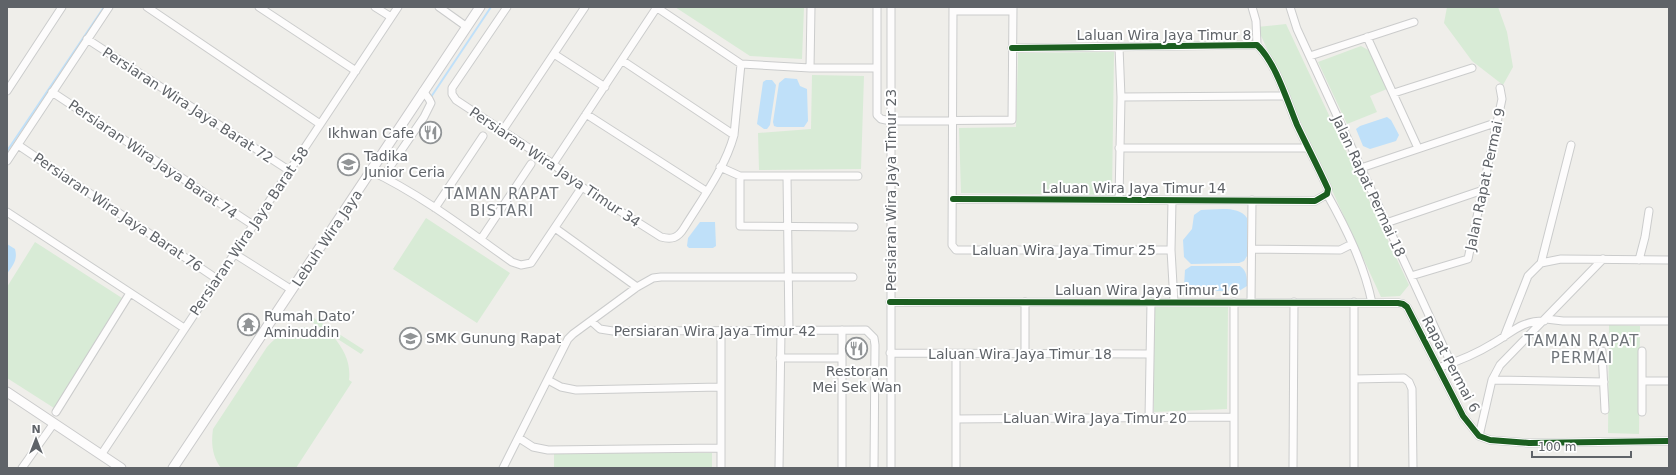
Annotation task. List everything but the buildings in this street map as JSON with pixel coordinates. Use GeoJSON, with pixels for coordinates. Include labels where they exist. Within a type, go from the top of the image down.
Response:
{"type":"FeatureCollection","features":[{"type":"Feature","properties":{"kind":"street"},"geometry":{"type":"LineString","coordinates":[[7,91],[62,7]]}},
{"type":"Feature","properties":{"kind":"street"},"geometry":{"type":"LineString","coordinates":[[7,161],[109,7]]}},
{"type":"Feature","properties":{"kind":"street"},"geometry":{"type":"LineString","coordinates":[[147,7],[320,124]]}},
{"type":"Feature","properties":{"kind":"street"},"geometry":{"type":"LineString","coordinates":[[259,7],[356,71]]}},
{"type":"Feature","properties":{"kind":"street"},"geometry":{"type":"LineString","coordinates":[[375,7],[391,17]]}},
{"type":"Feature","properties":{"kind":"street","name":"Persiaran Wira Jaya Barat 58"},"geometry":{"type":"LineString","coordinates":[[101,455],[398,7]]}},
{"type":"Feature","properties":{"kind":"street"},"geometry":{"type":"LineString","coordinates":[[439,7],[467,27]]}},
{"type":"Feature","properties":{"kind":"street","name":"Lebuh Wira Jaya"},"geometry":{"type":"LineString","coordinates":[[173,468],[480,7]]}},
{"type":"Feature","properties":{"kind":"street","name":"Persiaran Wira Jaya Timur 34"},"geometry":{"type":"LineString","coordinates":[[507,7],[452,88],[452,94],[456,100],[553,164],[582,187],[661,237],[668,239],[674,238],[680,234],[706,191]]}},
{"type":"Feature","properties":{"kind":"street"},"geometry":{"type":"LineString","coordinates":[[503,130],[585,7]]}},
{"type":"Feature","properties":{"kind":"street"},"geometry":{"type":"LineString","coordinates":[[553,164],[657,7],[741,64],[810,68],[877,68]]}},
{"type":"Feature","properties":{"kind":"street"},"geometry":{"type":"LineString","coordinates":[[810,68],[811,7]]}},
{"type":"Feature","properties":{"kind":"street","name":"Persiaran Wira Jaya Timur 23"},"geometry":{"type":"LineString","coordinates":[[877,7],[877,115],[881,119],[891,121]]}},
{"type":"Feature","properties":{"kind":"street","name":"Persiaran Wira Jaya Timur 23"},"geometry":{"type":"LineString","coordinates":[[891,7],[891,468]]}},
{"type":"Feature","properties":{"kind":"street"},"geometry":{"type":"LineString","coordinates":[[1252,7],[1256,21],[1257,45]]}},
{"type":"Feature","properties":{"kind":"street","name":"Jalan Rapat Permai 18"},"geometry":{"type":"LineString","coordinates":[[1290,7],[1297,29],[1452,363]]}},
{"type":"Feature","properties":{"kind":"street"},"geometry":{"type":"LineString","coordinates":[[891,121],[952,120],[1012,120],[1013,9],[953,9],[952,120],[953,200]]}},
{"type":"Feature","properties":{"kind":"street"},"geometry":{"type":"LineString","coordinates":[[1310,56],[1414,22]]}},
{"type":"Feature","properties":{"kind":"street"},"geometry":{"type":"LineString","coordinates":[[1368,37],[1418,148]]}},
{"type":"Feature","properties":{"kind":"street","name":"Persiaran Wira Jaya Barat 72"},"geometry":{"type":"LineString","coordinates":[[87,39],[290,171]]}},
{"type":"Feature","properties":{"kind":"street","name":"Laluan Wira Jaya Timur 8"},"geometry":{"type":"LineString","coordinates":[[1012,48],[1257,45],[1265,52],[1328,189],[1327,194],[1363,267],[1372,303]]}},
{"type":"Feature","properties":{"kind":"street"},"geometry":{"type":"LineString","coordinates":[[1119,47],[1119,200]]}},
{"type":"Feature","properties":{"kind":"street"},"geometry":{"type":"LineString","coordinates":[[554,54],[605,87]]}},
{"type":"Feature","properties":{"kind":"street"},"geometry":{"type":"LineString","coordinates":[[622,61],[734,135]]}},
{"type":"Feature","properties":{"kind":"street"},"geometry":{"type":"LineString","coordinates":[[586,114],[706,191],[720,167],[734,135],[741,64]]}},
{"type":"Feature","properties":{"kind":"street"},"geometry":{"type":"LineString","coordinates":[[1394,93],[1472,68]]}},
{"type":"Feature","properties":{"kind":"street","name":"Jalan Rapat Permai 9"},"geometry":{"type":"LineString","coordinates":[[1411,276],[1468,259],[1498,122],[1502,99],[1500,88]]}},
{"type":"Feature","properties":{"kind":"street"},"geometry":{"type":"LineString","coordinates":[[383,177],[424,117],[431,104],[430,99],[424,91]]}},
{"type":"Feature","properties":{"kind":"street","name":"Persiaran Wira Jaya Barat 74"},"geometry":{"type":"LineString","coordinates":[[52,92],[253,225]]}},
{"type":"Feature","properties":{"kind":"street"},"geometry":{"type":"LineString","coordinates":[[1120,97],[1286,96]]}},
{"type":"Feature","properties":{"kind":"street"},"geometry":{"type":"LineString","coordinates":[[1361,168],[1498,122]]}},
{"type":"Feature","properties":{"kind":"street"},"geometry":{"type":"LineString","coordinates":[[435,208],[482,136]]}},
{"type":"Feature","properties":{"kind":"street","name":"Persiaran Wira Jaya Barat 76"},"geometry":{"type":"LineString","coordinates":[[18,145],[217,278]]}},
{"type":"Feature","properties":{"kind":"street"},"geometry":{"type":"LineString","coordinates":[[1504,337],[1528,276],[1541,263],[1571,145]]}},
{"type":"Feature","properties":{"kind":"street"},"geometry":{"type":"LineString","coordinates":[[1119,148],[1308,148]]}},
{"type":"Feature","properties":{"kind":"street"},"geometry":{"type":"LineString","coordinates":[[481,240],[531,164]]}},
{"type":"Feature","properties":{"kind":"street"},"geometry":{"type":"LineString","coordinates":[[720,167],[740,176],[858,176]]}},
{"type":"Feature","properties":{"kind":"street"},"geometry":{"type":"LineString","coordinates":[[371,171],[435,208],[512,262],[521,265],[531,263],[582,187]]}},
{"type":"Feature","properties":{"kind":"street"},"geometry":{"type":"LineString","coordinates":[[740,176],[740,226],[854,227]]}},
{"type":"Feature","properties":{"kind":"street"},"geometry":{"type":"LineString","coordinates":[[787,176],[789,331]]}},
{"type":"Feature","properties":{"kind":"street"},"geometry":{"type":"LineString","coordinates":[[1386,223],[1483,190]]}},
{"type":"Feature","properties":{"kind":"street","name":"Laluan Wira Jaya Timur 14"},"geometry":{"type":"LineString","coordinates":[[953,200],[1315,201],[1327,194]]}},
{"type":"Feature","properties":{"kind":"street","name":"Laluan Wira Jaya Timur 25"},"geometry":{"type":"LineString","coordinates":[[953,200],[952,245],[956,250],[1171,250]]}},
{"type":"Feature","properties":{"kind":"street"},"geometry":{"type":"LineString","coordinates":[[1251,302],[1252,200]]}},
{"type":"Feature","properties":{"kind":"street"},"geometry":{"type":"LineString","coordinates":[[1172,201],[1171,250],[1174,302]]}},
{"type":"Feature","properties":{"kind":"street"},"geometry":{"type":"LineString","coordinates":[[1639,260],[1645,237],[1649,210]]}},
{"type":"Feature","properties":{"kind":"street"},"geometry":{"type":"LineString","coordinates":[[7,212],[184,328]]}},
{"type":"Feature","properties":{"kind":"street"},"geometry":{"type":"LineString","coordinates":[[554,228],[637,287]]}},
{"type":"Feature","properties":{"kind":"street"},"geometry":{"type":"LineString","coordinates":[[1252,249],[1340,250],[1352,244]]}},
{"type":"Feature","properties":{"kind":"street"},"geometry":{"type":"LineString","coordinates":[[235,254],[292,290]]}},
{"type":"Feature","properties":{"kind":"street"},"geometry":{"type":"LineString","coordinates":[[1541,263],[1561,259],[1669,260]]}},
{"type":"Feature","properties":{"kind":"street"},"geometry":{"type":"LineString","coordinates":[[1603,259],[1500,365],[1492,380],[1479,436],[1490,440],[1529,443],[1669,441]]}},
{"type":"Feature","properties":{"kind":"street"},"geometry":{"type":"LineString","coordinates":[[503,468],[568,339],[637,287],[653,278],[853,277]]}},
{"type":"Feature","properties":{"kind":"street"},"geometry":{"type":"LineString","coordinates":[[56,412],[130,293]]}},
{"type":"Feature","properties":{"kind":"street","name":"Laluan Wira Jaya Timur 16"},"geometry":{"type":"LineString","coordinates":[[890,302],[1354,302],[1403,304]]}},
{"type":"Feature","properties":{"kind":"street"},"geometry":{"type":"LineString","coordinates":[[1025,302],[1025,354]]}},
{"type":"Feature","properties":{"kind":"street"},"geometry":{"type":"LineString","coordinates":[[1148,418],[1151,302]]}},
{"type":"Feature","properties":{"kind":"street"},"geometry":{"type":"LineString","coordinates":[[1234,302],[1234,468]]}},
{"type":"Feature","properties":{"kind":"street"},"geometry":{"type":"LineString","coordinates":[[1293,468],[1294,302]]}},
{"type":"Feature","properties":{"kind":"street"},"geometry":{"type":"LineString","coordinates":[[1354,302],[1354,468]]}},
{"type":"Feature","properties":{"kind":"street","name":"Rapat Permai 6"},"geometry":{"type":"LineString","coordinates":[[1403,304],[1407,307],[1463,416],[1479,436]]}},
{"type":"Feature","properties":{"kind":"street"},"geometry":{"type":"LineString","coordinates":[[1438,368],[1491,345],[1526,322],[1545,320],[1669,321]]}},
{"type":"Feature","properties":{"kind":"street","name":"Persiaran Wira Jaya Timur 42"},"geometry":{"type":"LineString","coordinates":[[591,321],[606,331],[721,332],[866,330],[874,338],[874,468]]}},
{"type":"Feature","properties":{"kind":"street"},"geometry":{"type":"LineString","coordinates":[[842,330],[842,468]]}},
{"type":"Feature","properties":{"kind":"street"},"geometry":{"type":"LineString","coordinates":[[779,468],[781,331]]}},
{"type":"Feature","properties":{"kind":"street"},"geometry":{"type":"LineString","coordinates":[[720,468],[721,332]]}},
{"type":"Feature","properties":{"kind":"street"},"geometry":{"type":"LineString","coordinates":[[1602,351],[1605,410]]}},
{"type":"Feature","properties":{"kind":"street"},"geometry":{"type":"LineString","coordinates":[[1642,351],[1642,412]]}},
{"type":"Feature","properties":{"kind":"street","name":"Laluan Wira Jaya Timur 18"},"geometry":{"type":"LineString","coordinates":[[890,353],[1150,354]]}},
{"type":"Feature","properties":{"kind":"street"},"geometry":{"type":"LineString","coordinates":[[956,354],[956,468]]}},
{"type":"Feature","properties":{"kind":"street"},"geometry":{"type":"LineString","coordinates":[[780,358],[842,358]]}},
{"type":"Feature","properties":{"kind":"street"},"geometry":{"type":"LineString","coordinates":[[1354,379],[1404,378],[1409,382],[1412,390],[1413,468]]}},
{"type":"Feature","properties":{"kind":"street"},"geometry":{"type":"LineString","coordinates":[[548,380],[561,387],[576,390],[720,387]]}},
{"type":"Feature","properties":{"kind":"street"},"geometry":{"type":"LineString","coordinates":[[1492,380],[1604,382]]}},
{"type":"Feature","properties":{"kind":"street"},"geometry":{"type":"LineString","coordinates":[[1642,381],[1669,381]]}},
{"type":"Feature","properties":{"kind":"street"},"geometry":{"type":"LineString","coordinates":[[7,392],[121,468]]}},
{"type":"Feature","properties":{"kind":"street","name":"Laluan Wira Jaya Timur 20"},"geometry":{"type":"LineString","coordinates":[[956,419],[1233,417]]}},
{"type":"Feature","properties":{"kind":"street"},"geometry":{"type":"LineString","coordinates":[[22,468],[54,422]]}},
{"type":"Feature","properties":{"kind":"street"},"geometry":{"type":"LineString","coordinates":[[519,438],[533,447],[548,450],[720,448]]}},
{"type":"Feature","properties":{"kind":"green space"},"geometry":{"type":"Polygon","coordinates":[[[675,7],[804,7],[802,59],[750,56],[675,7]]]}},
{"type":"Feature","properties":{"kind":"green space"},"geometry":{"type":"Polygon","coordinates":[[[1447,7],[1498,7],[1507,32],[1513,67],[1503,85],[1472,61],[1444,23],[1447,7]]]}},
{"type":"Feature","properties":{"kind":"green space"},"geometry":{"type":"Polygon","coordinates":[[[1286,24],[1409,285],[1400,296],[1381,297],[1257,27],[1286,24]]]}},
{"type":"Feature","properties":{"kind":"green space"},"geometry":{"type":"Polygon","coordinates":[[[1361,46],[1370,51],[1387,89],[1370,96],[1377,112],[1347,124],[1318,62],[1361,46]]]}},
{"type":"Feature","properties":{"kind":"green space"},"geometry":{"type":"Polygon","coordinates":[[[1114,52],[1112,195],[961,193],[959,128],[1016,127],[1018,53],[1114,52]]]}},
{"type":"Feature","properties":{"kind":"green space"},"geometry":{"type":"Polygon","coordinates":[[[812,75],[864,76],[861,169],[759,170],[758,133],[811,129],[812,75]]]}},
{"type":"Feature","properties":{"kind":"green space"},"geometry":{"type":"Polygon","coordinates":[[[426,218],[510,273],[477,323],[393,269],[426,218]]]}},
{"type":"Feature","properties":{"kind":"green space"},"geometry":{"type":"Polygon","coordinates":[[[35,242],[122,298],[54,408],[7,378],[7,287],[35,242]]]}},
{"type":"Feature","properties":{"kind":"green space"},"geometry":{"type":"Polygon","coordinates":[[[1154,305],[1228,306],[1227,409],[1154,412],[1154,305]]]}},
{"type":"Feature","properties":{"kind":"green space"},"geometry":{"type":"Polygon","coordinates":[[[303,311],[364,350],[361,354],[333,336],[346,356],[349,368],[349,380],[352,382],[296,468],[221,468],[213,449],[213,429],[267,347],[281,334],[296,328],[312,328],[330,334],[301,315],[303,311]]]}},
{"type":"Feature","properties":{"kind":"green space"},"geometry":{"type":"Polygon","coordinates":[[[1609,325],[1640,326],[1639,434],[1608,433],[1609,325]]]}},
{"type":"Feature","properties":{"kind":"green space"},"geometry":{"type":"Polygon","coordinates":[[[554,452],[712,453],[712,468],[554,468],[554,452]]]}},
{"type":"Feature","properties":{"kind":"water"},"geometry":{"type":"Polygon","coordinates":[[[785,78],[797,79],[800,86],[807,89],[808,121],[804,127],[774,126],[773,122],[779,83],[785,78]]]}},
{"type":"Feature","properties":{"kind":"water"},"geometry":{"type":"Polygon","coordinates":[[[766,80],[772,80],[776,85],[770,125],[767,129],[764,129],[757,124],[763,82],[766,80]]]}},
{"type":"Feature","properties":{"kind":"water"},"geometry":{"type":"Polygon","coordinates":[[[1387,117],[1391,120],[1399,135],[1396,141],[1370,149],[1363,146],[1356,129],[1360,126],[1387,117]]]}},
{"type":"Feature","properties":{"kind":"water"},"geometry":{"type":"Polygon","coordinates":[[[1201,210],[1233,210],[1238,211],[1247,218],[1247,256],[1244,261],[1239,263],[1191,264],[1184,257],[1183,240],[1192,229],[1194,215],[1201,210]]]}},
{"type":"Feature","properties":{"kind":"water"},"geometry":{"type":"Polygon","coordinates":[[[700,222],[715,222],[716,246],[713,248],[689,248],[687,246],[688,238],[700,222]]]}},
{"type":"Feature","properties":{"kind":"water"},"geometry":{"type":"Polygon","coordinates":[[[7,244],[15,249],[16,256],[7,274],[7,244]]]}},
{"type":"Feature","properties":{"kind":"water"},"geometry":{"type":"Polygon","coordinates":[[[1191,266],[1240,266],[1246,274],[1247,286],[1239,291],[1192,291],[1184,286],[1185,270],[1191,266]]]}},
{"type":"Feature","properties":{"kind":"waterway"},"geometry":{"type":"LineString","coordinates":[[7,151],[104,7]]}},
{"type":"Feature","properties":{"kind":"waterway"},"geometry":{"type":"LineString","coordinates":[[431,97],[491,7]]}},
{"type":"Feature","properties":{"kind":"cycle path"},"geometry":{"type":"LineString","coordinates":[[953,199],[1315,201],[1327,194],[1328,189],[1297,125],[1275,72],[1270,62],[1257,45],[1012,48]]}},
{"type":"Feature","properties":{"kind":"cycle path"},"geometry":{"type":"LineString","coordinates":[[890,302],[1398,303],[1407,307],[1463,416],[1479,436],[1490,440],[1529,443],[1669,441]]}},
{"type":"Feature","properties":{"kind":"place","name":"Ikhwan Cafe"},"geometry":{"type":"Point","coordinates":[430,133]}},
{"type":"Feature","properties":{"kind":"place","name":"Tadika Junior Ceria"},"geometry":{"type":"Point","coordinates":[348,164]}},
{"type":"Feature","properties":{"kind":"place","name":"Rumah Dato’ Aminuddin"},"geometry":{"type":"Point","coordinates":[249,324]}},
{"type":"Feature","properties":{"kind":"place","name":"SMK Gunung Rapat"},"geometry":{"type":"Point","coordinates":[411,338]}},
{"type":"Feature","properties":{"kind":"place","name":"Restoran Mei Sek Wan"},"geometry":{"type":"Point","coordinates":[857,349]}},
{"type":"Feature","properties":{"kind":"district","name":"TAMAN RAPAT BISTARI"},"geometry":{"type":"Point","coordinates":[502,202]}},
{"type":"Feature","properties":{"kind":"district","name":"TAMAN RAPAT PERMAI"},"geometry":{"type":"Point","coordinates":[1582,350]}}]}
